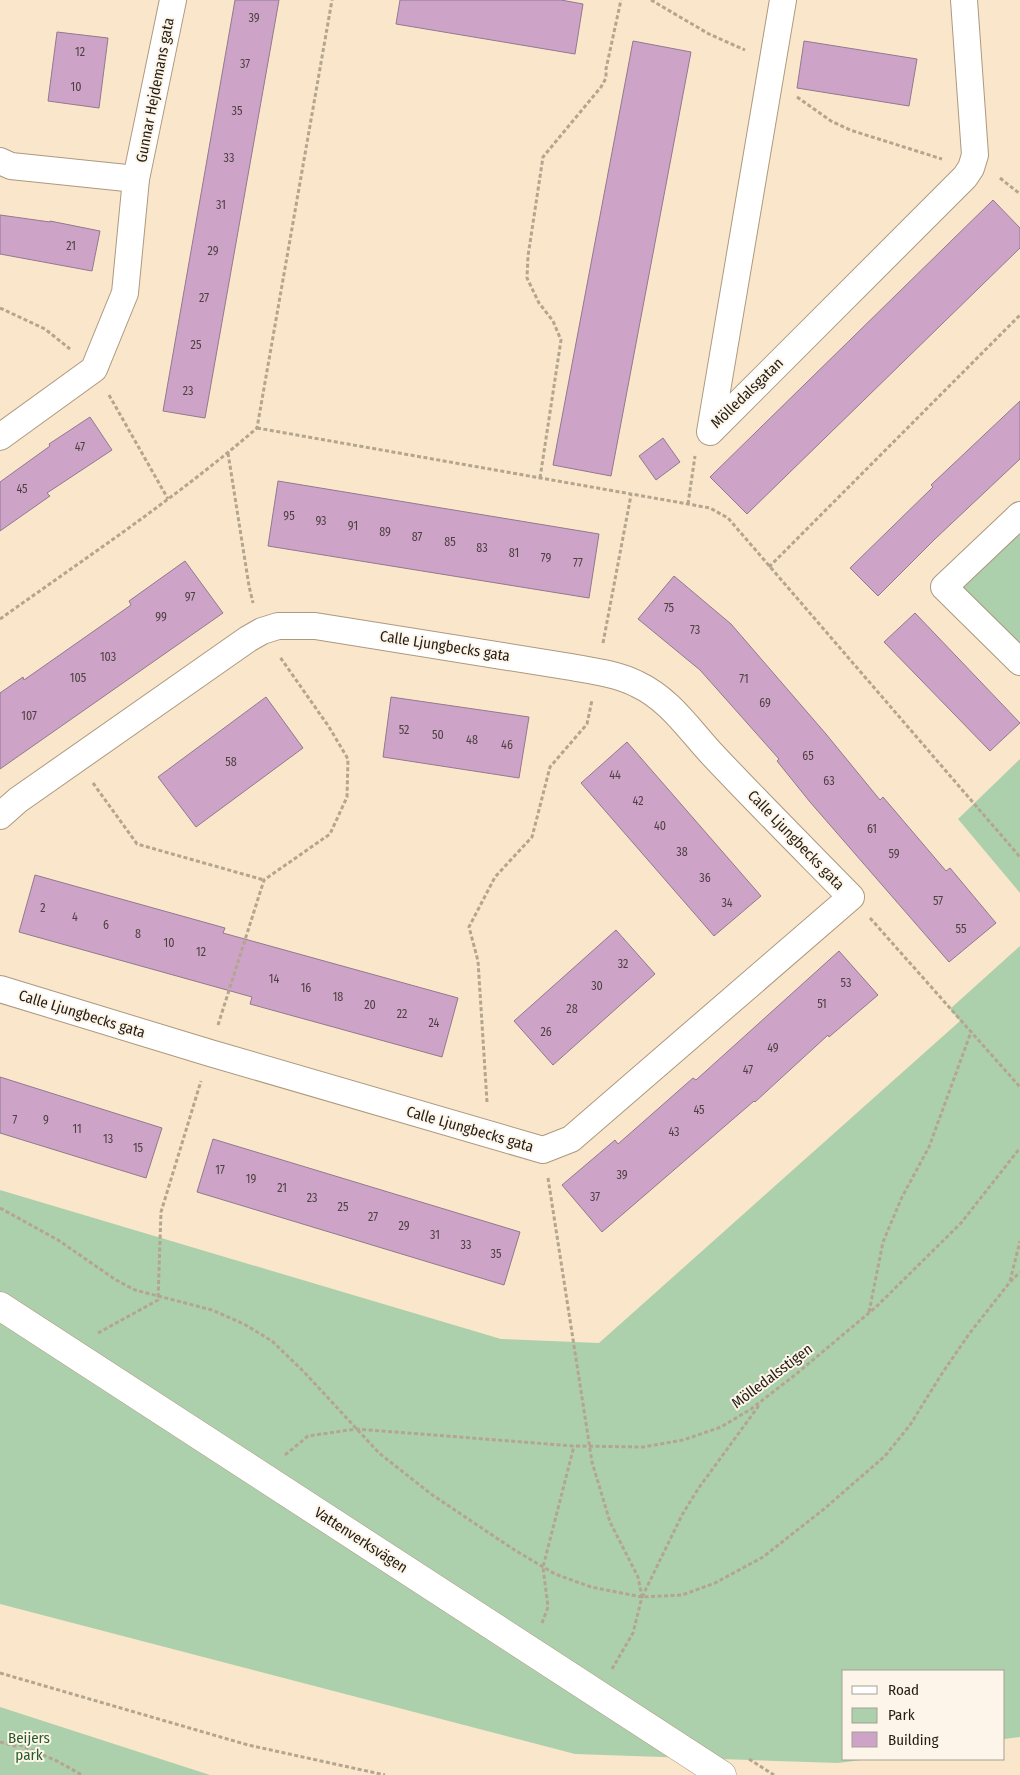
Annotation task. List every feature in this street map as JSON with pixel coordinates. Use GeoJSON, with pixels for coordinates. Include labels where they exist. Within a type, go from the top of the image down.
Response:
{"type":"FeatureCollection","features":[{"type":"Feature","properties":{"kind":"street","name":"Gunnar Hejdemans gata"},"geometry":{"type":"LineString","coordinates":[[0,437],[94,369],[125,293],[136,179],[173,0]]}},
{"type":"Feature","properties":{"kind":"street","name":"Mölledalsgatan"},"geometry":{"type":"LineString","coordinates":[[710,432],[784,0]]}},
{"type":"Feature","properties":{"kind":"street"},"geometry":{"type":"LineString","coordinates":[[964,0],[975,155],[971,168]]}},
{"type":"Feature","properties":{"kind":"street","name":"Gunnar Hejdemans gata"},"geometry":{"type":"LineString","coordinates":[[0,161],[11,166],[136,179]]}},
{"type":"Feature","properties":{"kind":"street","name":"Mölledalsgatan"},"geometry":{"type":"LineString","coordinates":[[710,432],[965,177],[971,168]]}},
{"type":"Feature","properties":{"kind":"street"},"geometry":{"type":"LineString","coordinates":[[1020,515],[944,587],[1020,662]]}},
{"type":"Feature","properties":{"kind":"street","name":"Calle Ljungbecks gata"},"geometry":{"type":"LineString","coordinates":[[0,816],[18,800],[248,639],[262,631],[278,626],[315,626],[598,672],[637,684],[662,700],[851,897],[571,1139],[543,1150],[210,1053],[0,989]]}},
{"type":"Feature","properties":{"kind":"street","name":"Vattenverksvägen"},"geometry":{"type":"LineString","coordinates":[[0,1306],[722,1775]]}},
{"type":"Feature","properties":{"kind":"path"},"geometry":{"type":"LineString","coordinates":[[0,619],[168,499],[257,428],[332,0]]}},
{"type":"Feature","properties":{"kind":"path"},"geometry":{"type":"LineString","coordinates":[[540,478],[561,340],[553,321],[539,303],[527,278],[528,256],[543,157],[601,87],[606,78],[606,69],[621,0]]}},
{"type":"Feature","properties":{"kind":"path"},"geometry":{"type":"LineString","coordinates":[[651,0],[709,34],[758,56],[786,89],[837,124],[850,130],[998,176],[1009,183],[1020,194]]}},
{"type":"Feature","properties":{"kind":"path"},"geometry":{"type":"LineString","coordinates":[[769,567],[1020,315]]}},
{"type":"Feature","properties":{"kind":"path"},"geometry":{"type":"LineString","coordinates":[[257,428],[710,508],[728,518],[1020,857]]}},
{"type":"Feature","properties":{"kind":"path"},"geometry":{"type":"LineString","coordinates":[[688,504],[694,457],[710,432]]}},
{"type":"Feature","properties":{"kind":"path"},"geometry":{"type":"LineString","coordinates":[[96,1334],[158,1300],[161,1212],[264,880],[330,834],[346,797],[348,760],[329,727],[262,631],[249,586],[228,453]]}},
{"type":"Feature","properties":{"kind":"path"},"geometry":{"type":"LineString","coordinates":[[490,1135],[478,961],[469,927],[495,877],[532,837],[550,767],[587,724],[631,495]]}},
{"type":"Feature","properties":{"kind":"path"},"geometry":{"type":"LineString","coordinates":[[76,760],[137,844],[264,880]]}},
{"type":"Feature","properties":{"kind":"path"},"geometry":{"type":"LineString","coordinates":[[851,897],[1020,1087]]}},
{"type":"Feature","properties":{"kind":"path"},"geometry":{"type":"LineString","coordinates":[[868,1313],[883,1242],[902,1197],[929,1147],[971,1032]]}},
{"type":"Feature","properties":{"kind":"path","name":"Mölledalsstigen"},"geometry":{"type":"LineString","coordinates":[[284,1455],[308,1436],[356,1429],[574,1446],[643,1447],[683,1440],[721,1426],[751,1409],[795,1376],[868,1313],[961,1223],[1020,1148]]}},
{"type":"Feature","properties":{"kind":"path"},"geometry":{"type":"LineString","coordinates":[[543,1150],[592,1462],[600,1494],[610,1522],[638,1577],[642,1597]]}},
{"type":"Feature","properties":{"kind":"path"},"geometry":{"type":"LineString","coordinates":[[0,1208],[58,1240],[116,1280],[134,1290],[212,1310],[244,1324],[272,1341],[304,1372],[379,1453],[431,1494],[513,1549],[555,1574],[591,1587],[642,1597],[682,1595],[715,1583],[763,1557],[824,1509],[885,1456],[910,1425],[969,1334],[1020,1272]]}},
{"type":"Feature","properties":{"kind":"path"},"geometry":{"type":"LineString","coordinates":[[1010,1282],[1020,1241]]}},
{"type":"Feature","properties":{"kind":"path"},"geometry":{"type":"LineString","coordinates":[[612,1670],[633,1633],[642,1597],[682,1515],[698,1489],[762,1401]]}},
{"type":"Feature","properties":{"kind":"path"},"geometry":{"type":"LineString","coordinates":[[542,1624],[548,1607],[543,1567],[574,1446]]}},
{"type":"Feature","properties":{"kind":"path"},"geometry":{"type":"LineString","coordinates":[[0,1674],[248,1745],[385,1775]]}},
{"type":"Feature","properties":{"kind":"path"},"geometry":{"type":"LineString","coordinates":[[0,1742],[15,1746],[20,1745],[57,1761],[82,1775]]}},
{"type":"Feature","properties":{"kind":"green space"},"geometry":{"type":"Polygon","coordinates":[[[1020,528],[1020,648],[959,588],[1020,528]]]}},
{"type":"Feature","properties":{"kind":"green space"},"geometry":{"type":"Polygon","coordinates":[[[1020,759],[1020,893],[958,819],[1020,759]]]}},
{"type":"Feature","properties":{"kind":"green space"},"geometry":{"type":"Polygon","coordinates":[[[1020,946],[1020,1737],[1005,1739],[1005,1670],[842,1670],[842,1760],[861,1760],[838,1763],[575,1754],[0,1604],[0,1190],[501,1339],[599,1343],[960,1021],[950,1009],[1020,946]]]}},
{"type":"Feature","properties":{"kind":"green space","name":"Beijers park"},"geometry":{"type":"Polygon","coordinates":[[[0,1707],[210,1775],[0,1775],[0,1707]]]}},
{"type":"Feature","properties":{"kind":"building"},"geometry":{"type":"Polygon","coordinates":[[[235,0],[279,0],[205,418],[163,411],[235,0]]]}},
{"type":"Feature","properties":{"kind":"building"},"geometry":{"type":"Polygon","coordinates":[[[400,0],[561,0],[583,4],[575,54],[396,24],[400,0]]]}},
{"type":"Feature","properties":{"kind":"building"},"geometry":{"type":"Polygon","coordinates":[[[57,32],[108,38],[99,108],[48,101],[57,32]]]}},
{"type":"Feature","properties":{"kind":"building"},"geometry":{"type":"Polygon","coordinates":[[[633,41],[691,52],[611,476],[553,465],[633,41]]]}},
{"type":"Feature","properties":{"kind":"building"},"geometry":{"type":"Polygon","coordinates":[[[804,41],[917,59],[909,106],[797,88],[804,41]]]}},
{"type":"Feature","properties":{"kind":"building"},"geometry":{"type":"Polygon","coordinates":[[[993,200],[1020,228],[1020,248],[747,514],[710,477],[993,200]]]}},
{"type":"Feature","properties":{"kind":"building"},"geometry":{"type":"Polygon","coordinates":[[[0,215],[50,221],[100,231],[92,271],[0,254],[0,215]]]}},
{"type":"Feature","properties":{"kind":"building"},"geometry":{"type":"Polygon","coordinates":[[[1020,401],[1020,459],[878,596],[850,568],[933,487],[931,485],[1020,401]]]}},
{"type":"Feature","properties":{"kind":"building"},"geometry":{"type":"Polygon","coordinates":[[[90,417],[112,450],[47,493],[50,496],[0,531],[0,482],[50,446],[49,444],[90,417]]]}},
{"type":"Feature","properties":{"kind":"building"},"geometry":{"type":"Polygon","coordinates":[[[663,438],[680,462],[656,480],[639,456],[663,438]]]}},
{"type":"Feature","properties":{"kind":"building"},"geometry":{"type":"Polygon","coordinates":[[[278,481],[599,534],[589,598],[268,546],[278,481]]]}},
{"type":"Feature","properties":{"kind":"building"},"geometry":{"type":"Polygon","coordinates":[[[185,561],[223,613],[0,769],[0,693],[23,677],[24,680],[131,605],[129,601],[185,561]]]}},
{"type":"Feature","properties":{"kind":"building"},"geometry":{"type":"Polygon","coordinates":[[[674,576],[731,624],[880,800],[883,797],[946,871],[950,868],[996,923],[949,962],[810,802],[777,761],[779,759],[700,670],[638,619],[674,576]]]}},
{"type":"Feature","properties":{"kind":"building"},"geometry":{"type":"Polygon","coordinates":[[[915,613],[1020,723],[990,751],[884,642],[915,613]]]}},
{"type":"Feature","properties":{"kind":"building"},"geometry":{"type":"Polygon","coordinates":[[[266,697],[303,748],[196,827],[158,777],[266,697]]]}},
{"type":"Feature","properties":{"kind":"building"},"geometry":{"type":"Polygon","coordinates":[[[391,697],[529,717],[519,778],[383,757],[391,697]]]}},
{"type":"Feature","properties":{"kind":"building"},"geometry":{"type":"Polygon","coordinates":[[[627,742],[761,896],[714,936],[581,783],[627,742]]]}},
{"type":"Feature","properties":{"kind":"building"},"geometry":{"type":"Polygon","coordinates":[[[35,875],[225,928],[223,933],[458,998],[442,1057],[250,1004],[252,997],[19,932],[35,875]]]}},
{"type":"Feature","properties":{"kind":"building"},"geometry":{"type":"Polygon","coordinates":[[[616,930],[655,974],[553,1065],[514,1021],[616,930]]]}},
{"type":"Feature","properties":{"kind":"building"},"geometry":{"type":"Polygon","coordinates":[[[839,951],[878,995],[829,1037],[828,1035],[755,1102],[602,1232],[562,1185],[615,1140],[618,1144],[693,1078],[696,1080],[839,951]]]}},
{"type":"Feature","properties":{"kind":"building"},"geometry":{"type":"Polygon","coordinates":[[[0,1077],[162,1128],[146,1178],[0,1133],[0,1077]]]}},
{"type":"Feature","properties":{"kind":"building"},"geometry":{"type":"Polygon","coordinates":[[[213,1139],[520,1232],[504,1285],[197,1192],[213,1139]]]}}]}
